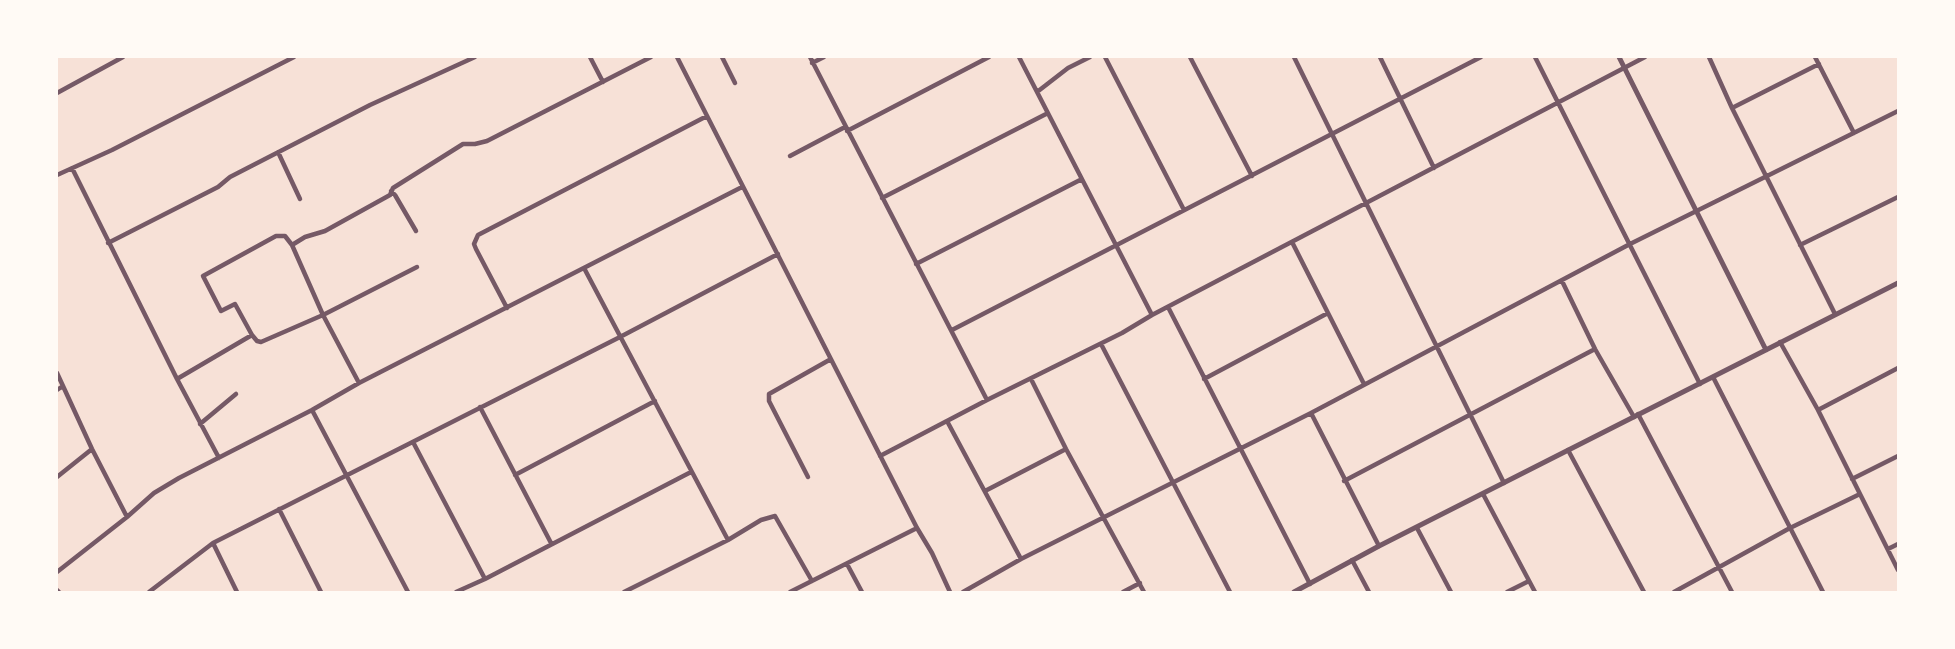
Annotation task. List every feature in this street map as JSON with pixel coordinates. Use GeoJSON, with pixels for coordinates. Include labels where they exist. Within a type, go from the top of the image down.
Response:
{"type":"FeatureCollection","features":[{"type":"Feature","properties":{"kind":"street"},"geometry":{"type":"LineString","coordinates":[[57,93],[123,57]]}},
{"type":"Feature","properties":{"kind":"street"},"geometry":{"type":"LineString","coordinates":[[57,174],[112,150],[294,57]]}},
{"type":"Feature","properties":{"kind":"street"},"geometry":{"type":"LineString","coordinates":[[108,243],[370,105],[475,57]]}},
{"type":"Feature","properties":{"kind":"street"},"geometry":{"type":"LineString","coordinates":[[590,57],[603,82]]}},
{"type":"Feature","properties":{"kind":"street"},"geometry":{"type":"LineString","coordinates":[[292,245],[325,231],[390,195],[393,188],[463,144],[487,141],[651,57]]}},
{"type":"Feature","properties":{"kind":"street"},"geometry":{"type":"LineString","coordinates":[[677,57],[950,592]]}},
{"type":"Feature","properties":{"kind":"street"},"geometry":{"type":"LineString","coordinates":[[722,57],[735,83]]}},
{"type":"Feature","properties":{"kind":"street"},"geometry":{"type":"LineString","coordinates":[[810,57],[987,400]]}},
{"type":"Feature","properties":{"kind":"street"},"geometry":{"type":"LineString","coordinates":[[812,63],[824,57]]}},
{"type":"Feature","properties":{"kind":"street"},"geometry":{"type":"LineString","coordinates":[[790,156],[989,57]]}},
{"type":"Feature","properties":{"kind":"street"},"geometry":{"type":"LineString","coordinates":[[1019,57],[1152,315]]}},
{"type":"Feature","properties":{"kind":"street"},"geometry":{"type":"LineString","coordinates":[[1037,92],[1068,68],[1090,57]]}},
{"type":"Feature","properties":{"kind":"street"},"geometry":{"type":"LineString","coordinates":[[1104,57],[1184,210]]}},
{"type":"Feature","properties":{"kind":"street"},"geometry":{"type":"LineString","coordinates":[[1190,57],[1252,176]]}},
{"type":"Feature","properties":{"kind":"street"},"geometry":{"type":"LineString","coordinates":[[1294,57],[1334,134],[1504,483]]}},
{"type":"Feature","properties":{"kind":"street"},"geometry":{"type":"LineString","coordinates":[[1380,57],[1434,168]]}},
{"type":"Feature","properties":{"kind":"street"},"geometry":{"type":"LineString","coordinates":[[952,330],[1481,57]]}},
{"type":"Feature","properties":{"kind":"street"},"geometry":{"type":"LineString","coordinates":[[1534,57],[1700,384]]}},
{"type":"Feature","properties":{"kind":"street"},"geometry":{"type":"LineString","coordinates":[[1619,57],[1766,350]]}},
{"type":"Feature","properties":{"kind":"street"},"geometry":{"type":"LineString","coordinates":[[880,456],[1101,344],[1152,315],[1645,57]]}},
{"type":"Feature","properties":{"kind":"street"},"geometry":{"type":"LineString","coordinates":[[1709,57],[1766,178],[1835,314]]}},
{"type":"Feature","properties":{"kind":"street"},"geometry":{"type":"LineString","coordinates":[[1815,57],[1854,133]]}},
{"type":"Feature","properties":{"kind":"street"},"geometry":{"type":"LineString","coordinates":[[1732,108],[1819,64]]}},
{"type":"Feature","properties":{"kind":"street"},"geometry":{"type":"LineString","coordinates":[[963,592],[1021,559],[1311,413],[1630,244],[1898,111]]}},
{"type":"Feature","properties":{"kind":"street"},"geometry":{"type":"LineString","coordinates":[[882,198],[1048,113]]}},
{"type":"Feature","properties":{"kind":"street"},"geometry":{"type":"LineString","coordinates":[[507,308],[474,244],[478,235],[707,116]]}},
{"type":"Feature","properties":{"kind":"street"},"geometry":{"type":"LineString","coordinates":[[278,153],[300,199]]}},
{"type":"Feature","properties":{"kind":"street"},"geometry":{"type":"LineString","coordinates":[[72,168],[177,380],[219,458]]}},
{"type":"Feature","properties":{"kind":"street"},"geometry":{"type":"LineString","coordinates":[[916,264],[1082,179]]}},
{"type":"Feature","properties":{"kind":"street"},"geometry":{"type":"LineString","coordinates":[[57,572],[154,493],[179,478],[742,187]]}},
{"type":"Feature","properties":{"kind":"street"},"geometry":{"type":"LineString","coordinates":[[392,191],[416,231]]}},
{"type":"Feature","properties":{"kind":"street"},"geometry":{"type":"LineString","coordinates":[[1800,245],[1898,197]]}},
{"type":"Feature","properties":{"kind":"street"},"geometry":{"type":"LineString","coordinates":[[359,383],[323,315],[292,245],[285,236],[276,236],[203,276],[221,311],[235,304],[252,335],[261,342],[323,315],[417,267]]}},
{"type":"Feature","properties":{"kind":"street"},"geometry":{"type":"LineString","coordinates":[[1292,242],[1364,384]]}},
{"type":"Feature","properties":{"kind":"street"},"geometry":{"type":"LineString","coordinates":[[149,592],[213,543],[620,337],[778,254]]}},
{"type":"Feature","properties":{"kind":"street"},"geometry":{"type":"LineString","coordinates":[[584,268],[728,540]]}},
{"type":"Feature","properties":{"kind":"street"},"geometry":{"type":"LineString","coordinates":[[1562,281],[1595,349],[1636,415],[1732,592]]}},
{"type":"Feature","properties":{"kind":"street"},"geometry":{"type":"LineString","coordinates":[[1294,592],[1379,546],[1898,283]]}},
{"type":"Feature","properties":{"kind":"street"},"geometry":{"type":"LineString","coordinates":[[1168,307],[1310,584]]}},
{"type":"Feature","properties":{"kind":"street"},"geometry":{"type":"LineString","coordinates":[[1204,379],[1328,313]]}},
{"type":"Feature","properties":{"kind":"street"},"geometry":{"type":"LineString","coordinates":[[177,380],[252,335]]}},
{"type":"Feature","properties":{"kind":"street"},"geometry":{"type":"LineString","coordinates":[[1780,342],[1818,410],[1898,570]]}},
{"type":"Feature","properties":{"kind":"street"},"geometry":{"type":"LineString","coordinates":[[1101,344],[1230,592]]}},
{"type":"Feature","properties":{"kind":"street"},"geometry":{"type":"LineString","coordinates":[[1344,481],[1595,349]]}},
{"type":"Feature","properties":{"kind":"street"},"geometry":{"type":"LineString","coordinates":[[808,477],[769,401],[769,394],[831,359]]}},
{"type":"Feature","properties":{"kind":"street"},"geometry":{"type":"LineString","coordinates":[[1818,410],[1898,368]]}},
{"type":"Feature","properties":{"kind":"street"},"geometry":{"type":"LineString","coordinates":[[57,373],[127,517]]}},
{"type":"Feature","properties":{"kind":"street"},"geometry":{"type":"LineString","coordinates":[[1713,377],[1823,592]]}},
{"type":"Feature","properties":{"kind":"street"},"geometry":{"type":"LineString","coordinates":[[1031,379],[1066,449],[1144,592]]}},
{"type":"Feature","properties":{"kind":"street"},"geometry":{"type":"LineString","coordinates":[[57,390],[63,386]]}},
{"type":"Feature","properties":{"kind":"street"},"geometry":{"type":"LineString","coordinates":[[200,424],[236,394]]}},
{"type":"Feature","properties":{"kind":"street"},"geometry":{"type":"LineString","coordinates":[[515,475],[655,401]]}},
{"type":"Feature","properties":{"kind":"street"},"geometry":{"type":"LineString","coordinates":[[480,407],[551,543]]}},
{"type":"Feature","properties":{"kind":"street"},"geometry":{"type":"LineString","coordinates":[[312,410],[408,592]]}},
{"type":"Feature","properties":{"kind":"street"},"geometry":{"type":"LineString","coordinates":[[1311,413],[1379,546]]}},
{"type":"Feature","properties":{"kind":"street"},"geometry":{"type":"LineString","coordinates":[[947,421],[1021,559]]}},
{"type":"Feature","properties":{"kind":"street"},"geometry":{"type":"LineString","coordinates":[[413,442],[484,579]]}},
{"type":"Feature","properties":{"kind":"street"},"geometry":{"type":"LineString","coordinates":[[57,477],[92,449]]}},
{"type":"Feature","properties":{"kind":"street"},"geometry":{"type":"LineString","coordinates":[[985,491],[1066,449]]}},
{"type":"Feature","properties":{"kind":"street"},"geometry":{"type":"LineString","coordinates":[[1568,450],[1644,592]]}},
{"type":"Feature","properties":{"kind":"street"},"geometry":{"type":"LineString","coordinates":[[1852,479],[1898,456]]}},
{"type":"Feature","properties":{"kind":"street"},"geometry":{"type":"LineString","coordinates":[[456,592],[691,472]]}},
{"type":"Feature","properties":{"kind":"street"},"geometry":{"type":"LineString","coordinates":[[1483,494],[1535,592]]}},
{"type":"Feature","properties":{"kind":"street"},"geometry":{"type":"LineString","coordinates":[[1674,592],[1791,528],[1860,494]]}},
{"type":"Feature","properties":{"kind":"street"},"geometry":{"type":"LineString","coordinates":[[279,509],[321,592]]}},
{"type":"Feature","properties":{"kind":"street"},"geometry":{"type":"LineString","coordinates":[[624,592],[728,540],[761,520],[775,516],[812,581]]}},
{"type":"Feature","properties":{"kind":"street"},"geometry":{"type":"LineString","coordinates":[[790,592],[917,528]]}},
{"type":"Feature","properties":{"kind":"street"},"geometry":{"type":"LineString","coordinates":[[1417,528],[1451,592]]}},
{"type":"Feature","properties":{"kind":"street"},"geometry":{"type":"LineString","coordinates":[[213,543],[237,592]]}},
{"type":"Feature","properties":{"kind":"street"},"geometry":{"type":"LineString","coordinates":[[1888,549],[1898,544]]}},
{"type":"Feature","properties":{"kind":"street"},"geometry":{"type":"LineString","coordinates":[[1352,560],[1369,592]]}},
{"type":"Feature","properties":{"kind":"street"},"geometry":{"type":"LineString","coordinates":[[847,564],[862,592]]}},
{"type":"Feature","properties":{"kind":"street"},"geometry":{"type":"LineString","coordinates":[[1507,592],[1529,580]]}},
{"type":"Feature","properties":{"kind":"street"},"geometry":{"type":"LineString","coordinates":[[1123,592],[1140,583]]}}]}
